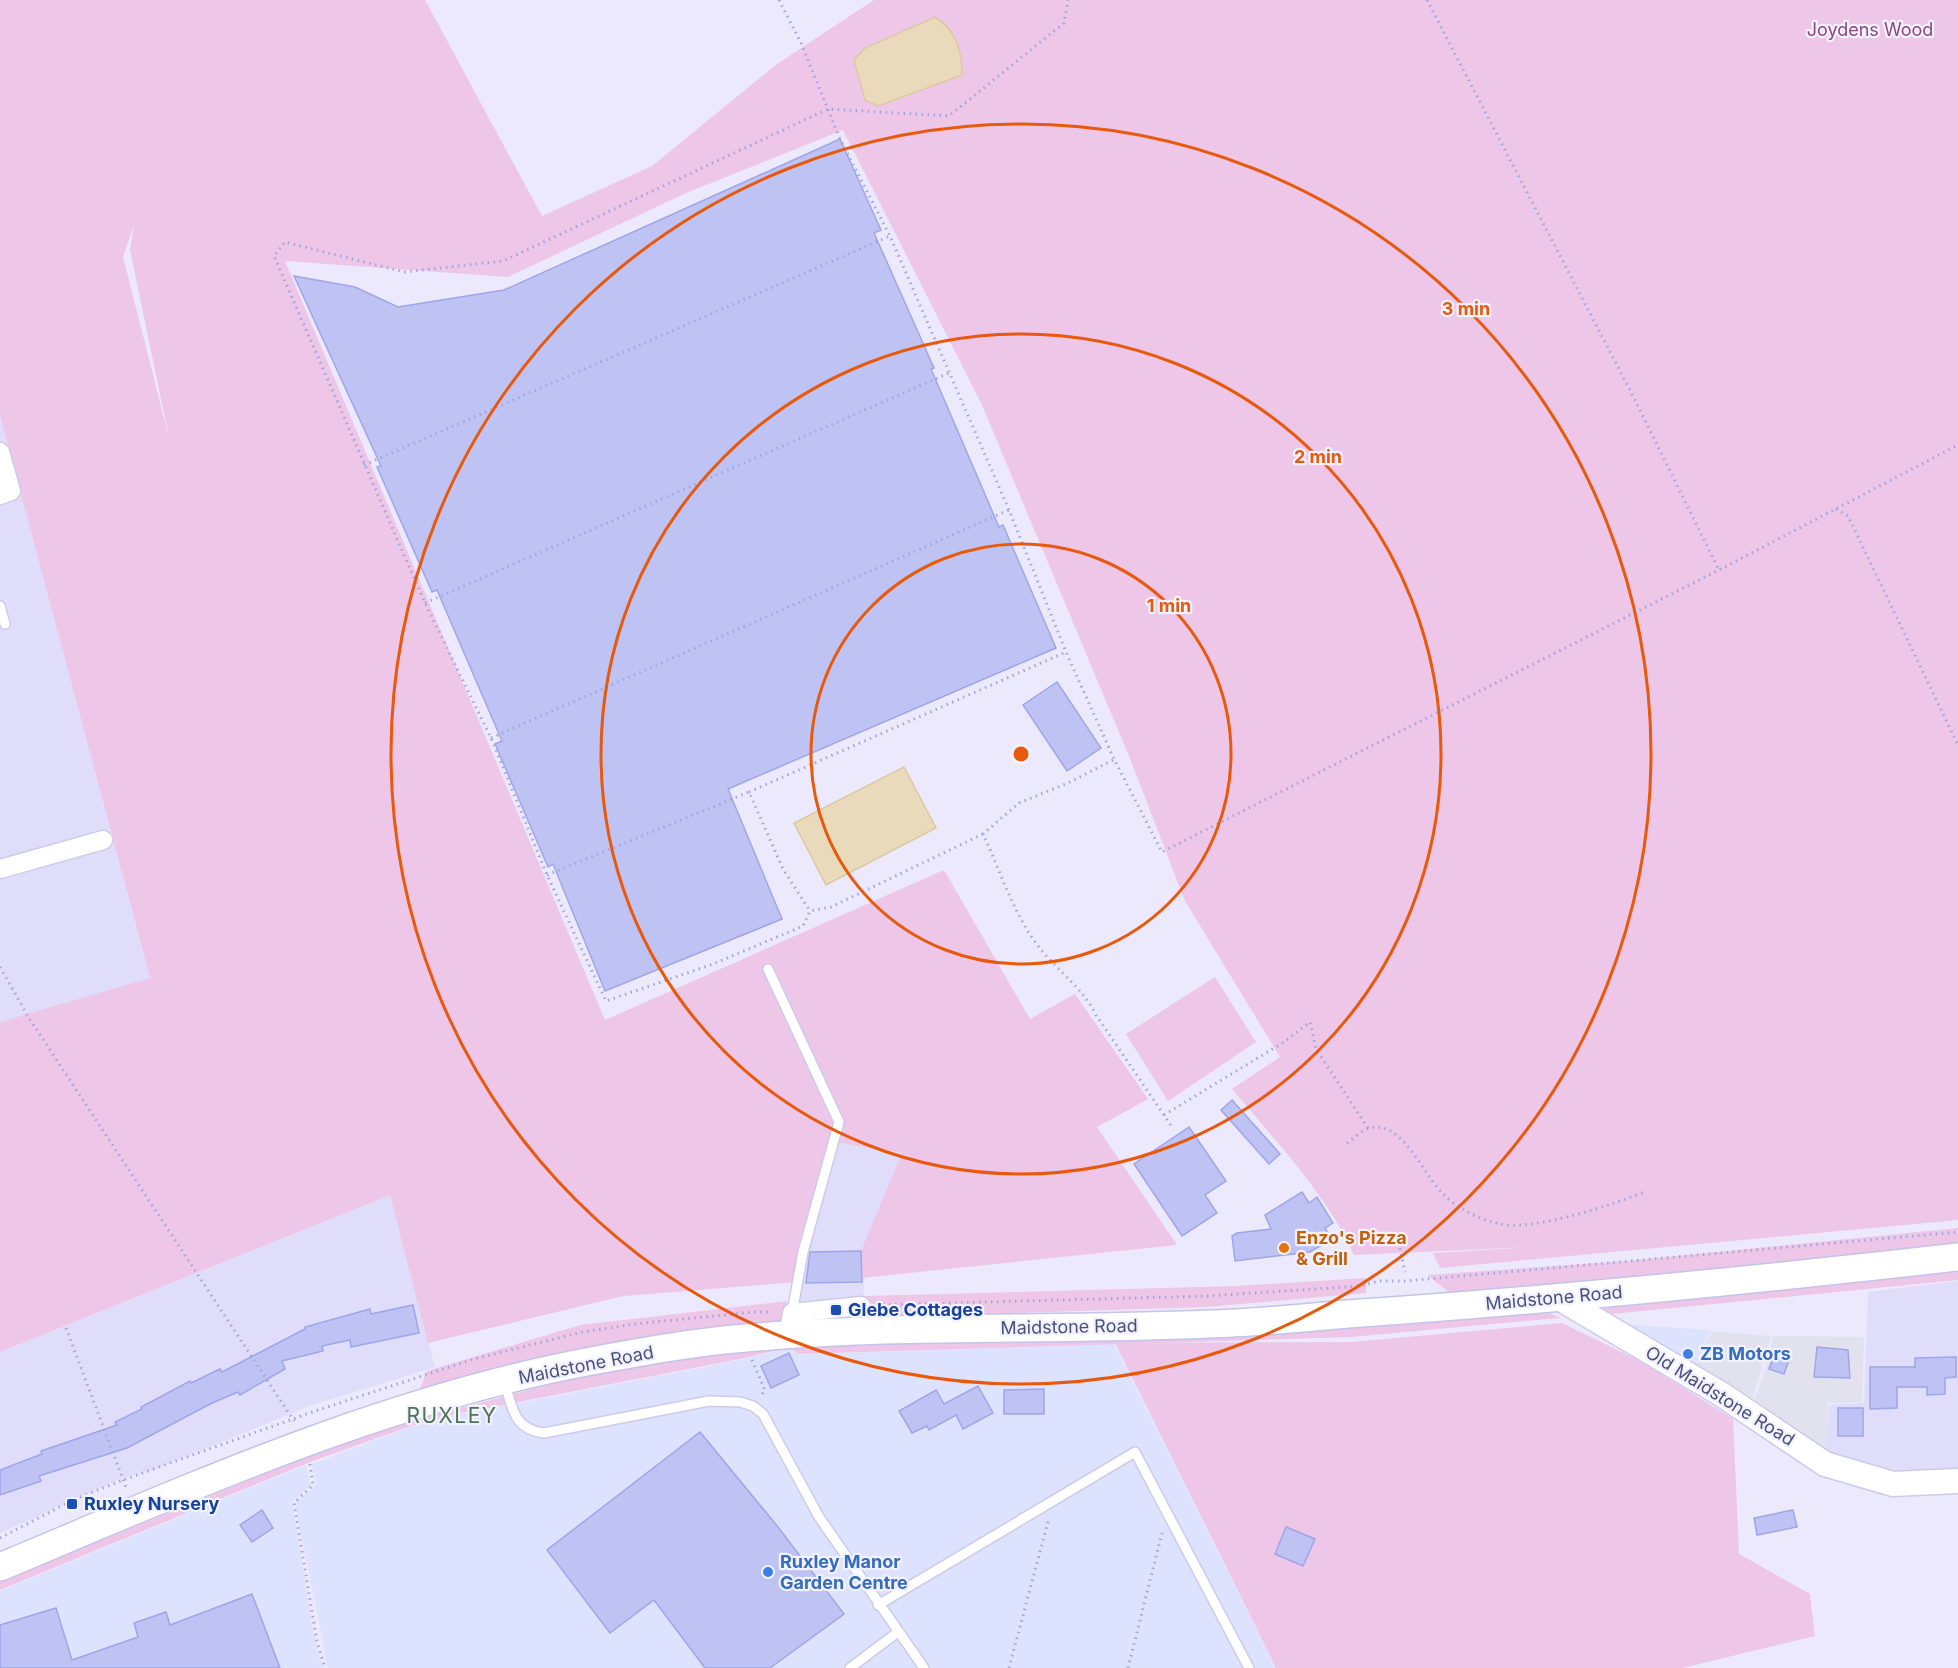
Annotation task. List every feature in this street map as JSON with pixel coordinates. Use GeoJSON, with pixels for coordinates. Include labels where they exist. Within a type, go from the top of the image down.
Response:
{"type":"FeatureCollection","features":[{"type":"Feature","properties":{"kind":"main road","name":"Maidstone Road"},"geometry":{"type":"LineString","coordinates":[[0,1567],[304,1442],[412,1405],[593,1360],[742,1338],[790,1324],[928,1329],[1208,1324],[1559,1298],[1958,1257]]}},
{"type":"Feature","properties":{"kind":"street"},"geometry":{"type":"LineString","coordinates":[[0,452],[6,493]]}},
{"type":"Feature","properties":{"kind":"street"},"geometry":{"type":"LineString","coordinates":[[0,869],[104,840]]}},
{"type":"Feature","properties":{"kind":"street","name":"Old Maidstone Road"},"geometry":{"type":"LineString","coordinates":[[1559,1298],[1721,1394],[1825,1464],[1893,1484],[1958,1481]]}},
{"type":"Feature","properties":{"kind":"street"},"geometry":{"type":"LineString","coordinates":[[790,1324],[861,1306]]}},
{"type":"Feature","properties":{"kind":"lane"},"geometry":{"type":"LineString","coordinates":[[0,606],[5,624]]}},
{"type":"Feature","properties":{"kind":"lane"},"geometry":{"type":"LineString","coordinates":[[768,969],[838,1122],[803,1252],[790,1324]]}},
{"type":"Feature","properties":{"kind":"lane"},"geometry":{"type":"LineString","coordinates":[[505,1381],[520,1424],[531,1431],[544,1433],[709,1401],[740,1402],[753,1406],[763,1414],[819,1517],[924,1668]]}},
{"type":"Feature","properties":{"kind":"lane"},"geometry":{"type":"LineString","coordinates":[[878,1605],[1135,1452],[1249,1668]]}},
{"type":"Feature","properties":{"kind":"lane"},"geometry":{"type":"LineString","coordinates":[[850,1668],[898,1632]]}},
{"type":"Feature","properties":{"kind":"path"},"geometry":{"type":"LineString","coordinates":[[779,0],[801,43],[828,109],[890,236],[1009,510],[1066,652],[1114,759],[1162,852],[1719,570],[1958,445]]}},
{"type":"Feature","properties":{"kind":"path"},"geometry":{"type":"LineString","coordinates":[[810,911],[803,926],[713,964],[606,1001],[547,875],[491,738],[425,603],[274,256],[285,242],[404,272],[504,261],[828,109],[949,116],[1064,23],[1068,0]]}},
{"type":"Feature","properties":{"kind":"path"},"geometry":{"type":"LineString","coordinates":[[1427,0],[1632,394],[1719,570]]}},
{"type":"Feature","properties":{"kind":"path"},"geometry":{"type":"LineString","coordinates":[[364,465],[890,236]]}},
{"type":"Feature","properties":{"kind":"path"},"geometry":{"type":"LineString","coordinates":[[425,603],[949,374]]}},
{"type":"Feature","properties":{"kind":"path"},"geometry":{"type":"LineString","coordinates":[[1836,509],[1848,516],[1958,745]]}},
{"type":"Feature","properties":{"kind":"path"},"geometry":{"type":"LineString","coordinates":[[491,738],[1009,510]]}},
{"type":"Feature","properties":{"kind":"path"},"geometry":{"type":"LineString","coordinates":[[547,875],[749,792],[1066,652]]}},
{"type":"Feature","properties":{"kind":"path"},"geometry":{"type":"LineString","coordinates":[[810,911],[831,907],[983,834],[1019,803],[1068,783],[1114,759]]}},
{"type":"Feature","properties":{"kind":"path"},"geometry":{"type":"LineString","coordinates":[[749,792],[783,869],[810,911]]}},
{"type":"Feature","properties":{"kind":"path"},"geometry":{"type":"LineString","coordinates":[[983,834],[1030,936],[1051,963],[1087,997],[1096,1015],[1172,1127]]}},
{"type":"Feature","properties":{"kind":"path"},"geometry":{"type":"LineString","coordinates":[[0,967],[30,1018],[293,1420],[304,1442],[313,1485],[294,1503],[317,1642],[325,1668]]}},
{"type":"Feature","properties":{"kind":"path"},"geometry":{"type":"LineString","coordinates":[[1164,1115],[1284,1042],[1310,1022],[1316,1049],[1368,1128]]}},
{"type":"Feature","properties":{"kind":"path"},"geometry":{"type":"LineString","coordinates":[[1347,1143],[1368,1128],[1381,1127],[1398,1135],[1442,1194],[1465,1212],[1502,1225],[1577,1214],[1616,1205],[1646,1191]]}},
{"type":"Feature","properties":{"kind":"path"},"geometry":{"type":"LineString","coordinates":[[861,1306],[1208,1296],[1360,1286],[1379,1281],[1405,1281],[1958,1232]]}},
{"type":"Feature","properties":{"kind":"path"},"geometry":{"type":"LineString","coordinates":[[1400,1248],[1405,1272]]}},
{"type":"Feature","properties":{"kind":"path"},"geometry":{"type":"LineString","coordinates":[[66,1328],[134,1512]]}},
{"type":"Feature","properties":{"kind":"path"},"geometry":{"type":"LineString","coordinates":[[742,1338],[765,1390],[753,1406]]}},
{"type":"Feature","properties":{"kind":"path"},"geometry":{"type":"LineString","coordinates":[[1009,1668],[1054,1499]]}},
{"type":"Feature","properties":{"kind":"path"},"geometry":{"type":"LineString","coordinates":[[1128,1668],[1163,1530]]}},
{"type":"Feature","properties":{"kind":"shaded area"},"geometry":{"type":"Polygon","coordinates":[[[935,17],[953,35],[961,58],[962,75],[878,106],[865,100],[854,60],[865,48],[935,17]]]}},
{"type":"Feature","properties":{"kind":"shaded area"},"geometry":{"type":"Polygon","coordinates":[[[0,416],[150,979],[0,1022],[0,416]]]}},
{"type":"Feature","properties":{"kind":"shaded area"},"geometry":{"type":"Polygon","coordinates":[[[904,767],[936,828],[826,885],[794,823],[904,767]]]}},
{"type":"Feature","properties":{"kind":"shaded area"},"geometry":{"type":"Polygon","coordinates":[[[834,1142],[902,1152],[866,1249],[863,1305],[792,1313],[834,1142]]]}},
{"type":"Feature","properties":{"kind":"shaded area"},"geometry":{"type":"Polygon","coordinates":[[[390,1195],[435,1367],[312,1405],[156,1469],[125,1477],[0,1533],[0,1352],[390,1195]]]}},
{"type":"Feature","properties":{"kind":"shaded area"},"geometry":{"type":"Polygon","coordinates":[[[1958,1281],[1958,1469],[1933,1475],[1887,1474],[1856,1466],[1825,1449],[1829,1405],[1864,1403],[1868,1292],[1958,1281]]]}},
{"type":"Feature","properties":{"kind":"shaded area","name":"ZB Motors"},"geometry":{"type":"Polygon","coordinates":[[[1619,1324],[1710,1330],[1696,1364],[1619,1324]]]}},
{"type":"Feature","properties":{"kind":"shaded area"},"geometry":{"type":"Polygon","coordinates":[[[1711,1331],[1771,1336],[1751,1402],[1697,1365],[1711,1331]]]}},
{"type":"Feature","properties":{"kind":"shaded area"},"geometry":{"type":"Polygon","coordinates":[[[1773,1336],[1864,1337],[1862,1402],[1828,1403],[1825,1447],[1752,1406],[1766,1368],[1773,1336]]]}},
{"type":"Feature","properties":{"kind":"shaded area","name":"Ruxley Manor Garden Centre"},"geometry":{"type":"Polygon","coordinates":[[[1114,1344],[1275,1668],[328,1668],[295,1503],[316,1485],[312,1464],[410,1427],[453,1416],[745,1359],[790,1347],[798,1355],[1114,1344]]]}},
{"type":"Feature","properties":{"kind":"shaded area"},"geometry":{"type":"Polygon","coordinates":[[[306,1465],[311,1485],[292,1502],[315,1642],[323,1668],[0,1668],[0,1591],[306,1465]]]}},
{"type":"Feature","properties":{"kind":"green space","name":"Joydens Wood"},"geometry":{"type":"Polygon","coordinates":[[[0,0],[425,0],[542,216],[652,166],[777,64],[874,0],[1958,0],[1958,1220],[1440,1268],[1433,1253],[1534,1247],[1354,1255],[1330,1211],[1315,1190],[1232,1089],[1280,1057],[1185,901],[1129,756],[982,405],[843,130],[686,193],[508,277],[285,261],[605,1020],[944,870],[1030,1019],[1075,994],[1148,1099],[1097,1127],[1177,1245],[862,1278],[861,1251],[902,1153],[835,1142],[797,1282],[623,1296],[428,1343],[390,1195],[0,1352],[0,1022],[150,978],[0,416],[0,0]],[[134,225],[123,257],[170,442],[130,250],[134,225]]]}},
{"type":"Feature","properties":{"kind":"green space"},"geometry":{"type":"Polygon","coordinates":[[[1215,977],[1256,1042],[1168,1101],[1126,1034],[1215,977]]]}},
{"type":"Feature","properties":{"kind":"green space"},"geometry":{"type":"Polygon","coordinates":[[[1958,1228],[1958,1246],[1451,1294],[1427,1275],[1627,1261],[1958,1228]]]}},
{"type":"Feature","properties":{"kind":"green space"},"geometry":{"type":"Polygon","coordinates":[[[1958,1272],[1958,1280],[1601,1315],[1597,1309],[1958,1272]]]}},
{"type":"Feature","properties":{"kind":"green space"},"geometry":{"type":"Polygon","coordinates":[[[1366,1278],[1366,1293],[1207,1307],[861,1318],[865,1296],[1236,1286],[1366,1278]]]}},
{"type":"Feature","properties":{"kind":"green space"},"geometry":{"type":"Polygon","coordinates":[[[787,1301],[784,1322],[581,1349],[419,1391],[427,1371],[580,1325],[787,1301]]]}},
{"type":"Feature","properties":{"kind":"green space"},"geometry":{"type":"Polygon","coordinates":[[[1545,1311],[1560,1318],[1351,1337],[798,1354],[790,1347],[745,1358],[452,1415],[411,1426],[310,1462],[0,1590],[0,1582],[293,1462],[389,1427],[574,1378],[676,1360],[785,1346],[1201,1336],[1402,1325],[1545,1311]]]}},
{"type":"Feature","properties":{"kind":"green space"},"geometry":{"type":"Polygon","coordinates":[[[1562,1323],[1640,1361],[1733,1419],[1739,1554],[1810,1594],[1815,1636],[1682,1668],[1276,1668],[1115,1343],[1352,1342],[1562,1323]]]}},
{"type":"Feature","properties":{"kind":"building"},"geometry":{"type":"Polygon","coordinates":[[[840,139],[881,230],[874,233],[934,368],[931,369],[999,527],[1003,525],[1056,648],[728,789],[782,919],[605,991],[553,864],[548,867],[495,744],[502,741],[437,590],[432,592],[377,467],[381,466],[294,276],[355,287],[398,307],[504,290],[840,139]]]}},
{"type":"Feature","properties":{"kind":"building"},"geometry":{"type":"Polygon","coordinates":[[[1057,682],[1101,748],[1067,771],[1023,705],[1057,682]]]}},
{"type":"Feature","properties":{"kind":"building"},"geometry":{"type":"Polygon","coordinates":[[[1232,1100],[1280,1154],[1269,1164],[1221,1110],[1232,1100]]]}},
{"type":"Feature","properties":{"kind":"building"},"geometry":{"type":"Polygon","coordinates":[[[1189,1127],[1226,1181],[1205,1195],[1217,1213],[1182,1236],[1134,1164],[1189,1127]]]}},
{"type":"Feature","properties":{"kind":"building"},"geometry":{"type":"Polygon","coordinates":[[[1302,1192],[1309,1203],[1317,1197],[1333,1223],[1325,1228],[1332,1239],[1310,1252],[1235,1261],[1232,1236],[1237,1233],[1271,1229],[1265,1215],[1302,1192]]]}},
{"type":"Feature","properties":{"kind":"building"},"geometry":{"type":"Polygon","coordinates":[[[861,1251],[862,1282],[806,1283],[810,1252],[861,1251]]]}},
{"type":"Feature","properties":{"kind":"building"},"geometry":{"type":"Polygon","coordinates":[[[413,1305],[419,1333],[351,1347],[350,1340],[322,1346],[323,1351],[282,1361],[285,1369],[240,1395],[238,1392],[210,1404],[127,1448],[39,1476],[41,1481],[0,1495],[0,1470],[42,1454],[41,1451],[117,1425],[115,1422],[190,1381],[191,1383],[220,1369],[222,1372],[305,1327],[370,1309],[371,1314],[413,1305]]]}},
{"type":"Feature","properties":{"kind":"building"},"geometry":{"type":"Polygon","coordinates":[[[1817,1347],[1848,1350],[1850,1378],[1814,1377],[1817,1347]]]}},
{"type":"Feature","properties":{"kind":"building"},"geometry":{"type":"Polygon","coordinates":[[[1775,1352],[1790,1357],[1784,1374],[1769,1369],[1775,1352]]]}},
{"type":"Feature","properties":{"kind":"building"},"geometry":{"type":"Polygon","coordinates":[[[789,1353],[799,1375],[771,1388],[761,1366],[789,1353]]]}},
{"type":"Feature","properties":{"kind":"building"},"geometry":{"type":"Polygon","coordinates":[[[1956,1357],[1956,1377],[1945,1378],[1945,1394],[1927,1395],[1927,1387],[1897,1387],[1897,1408],[1870,1409],[1870,1367],[1915,1367],[1915,1358],[1956,1357]]]}},
{"type":"Feature","properties":{"kind":"building"},"geometry":{"type":"Polygon","coordinates":[[[978,1386],[993,1413],[963,1429],[956,1415],[929,1430],[927,1426],[912,1433],[899,1411],[936,1390],[944,1404],[978,1386]]]}},
{"type":"Feature","properties":{"kind":"building"},"geometry":{"type":"Polygon","coordinates":[[[1044,1389],[1044,1414],[1004,1414],[1004,1390],[1044,1389]]]}},
{"type":"Feature","properties":{"kind":"building"},"geometry":{"type":"Polygon","coordinates":[[[1838,1408],[1863,1408],[1863,1436],[1838,1436],[1838,1408]]]}},
{"type":"Feature","properties":{"kind":"building"},"geometry":{"type":"Polygon","coordinates":[[[700,1432],[778,1527],[844,1614],[770,1668],[705,1668],[654,1600],[610,1633],[547,1550],[700,1432]]]}},
{"type":"Feature","properties":{"kind":"building"},"geometry":{"type":"Polygon","coordinates":[[[262,1510],[273,1528],[252,1542],[240,1525],[262,1510]]]}},
{"type":"Feature","properties":{"kind":"building"},"geometry":{"type":"Polygon","coordinates":[[[1793,1510],[1797,1527],[1757,1535],[1754,1518],[1793,1510]]]}},
{"type":"Feature","properties":{"kind":"building"},"geometry":{"type":"Polygon","coordinates":[[[1286,1527],[1315,1539],[1303,1566],[1275,1554],[1286,1527]]]}},
{"type":"Feature","properties":{"kind":"building"},"geometry":{"type":"Polygon","coordinates":[[[252,1594],[280,1668],[0,1668],[0,1625],[56,1608],[72,1660],[138,1637],[134,1623],[166,1612],[170,1625],[252,1594]]]}},
{"type":"Feature","properties":{"kind":"place","name":"Enzo's Pizza & Grill"},"geometry":{"type":"Point","coordinates":[1284,1248]}},
{"type":"Feature","properties":{"kind":"place","name":"Glebe Cottages"},"geometry":{"type":"Point","coordinates":[836,1310]}},
{"type":"Feature","properties":{"kind":"place","name":"ZB Motors"},"geometry":{"type":"Point","coordinates":[1688,1354]}},
{"type":"Feature","properties":{"kind":"place","name":"Ruxley Nursery"},"geometry":{"type":"Point","coordinates":[72,1504]}},
{"type":"Feature","properties":{"kind":"place","name":"Ruxley Manor Garden Centre"},"geometry":{"type":"Point","coordinates":[768,1572]}},
{"type":"Feature","properties":{"kind":"district","name":"RUXLEY"},"geometry":{"type":"Point","coordinates":[452,1416]}}]}
